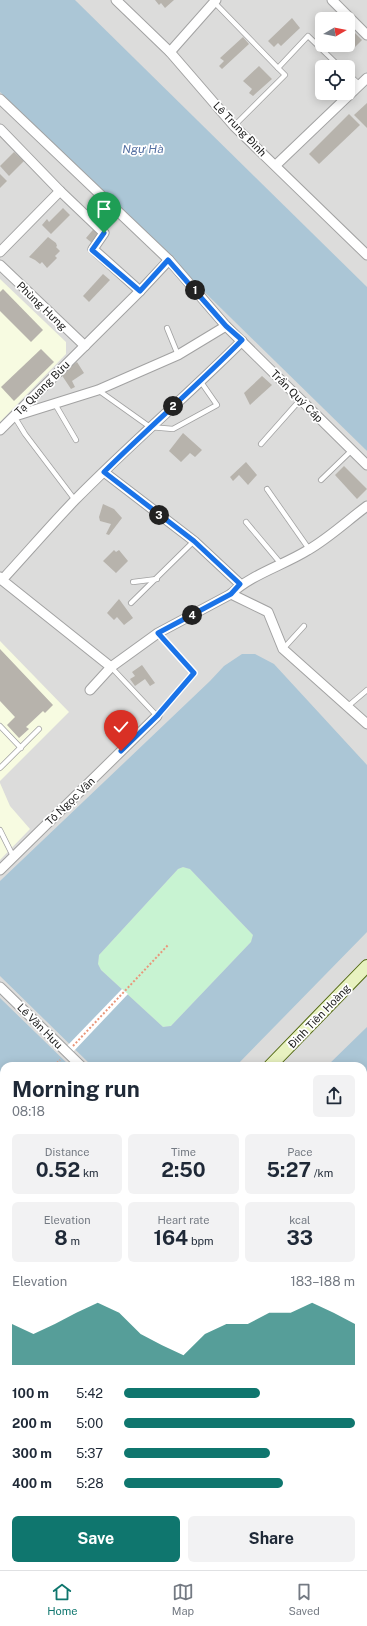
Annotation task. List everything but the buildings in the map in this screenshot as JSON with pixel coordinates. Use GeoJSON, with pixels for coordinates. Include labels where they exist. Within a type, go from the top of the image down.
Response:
{"type":"FeatureCollection","features":[{"type":"Feature","properties":{"kind":"main road","name":"Đinh Tiên Hoàng"},"geometry":{"type":"LineString","coordinates":[[274,1062],[367,966]]}},
{"type":"Feature","properties":{"kind":"street","name":"Lê Trung Đình"},"geometry":{"type":"LineString","coordinates":[[116,0],[170,52],[234,126],[367,254]]}},
{"type":"Feature","properties":{"kind":"street"},"geometry":{"type":"LineString","coordinates":[[332,0],[367,35]]}},
{"type":"Feature","properties":{"kind":"street"},"geometry":{"type":"LineString","coordinates":[[170,52],[215,1]]}},
{"type":"Feature","properties":{"kind":"street"},"geometry":{"type":"LineString","coordinates":[[276,166],[367,78]]}},
{"type":"Feature","properties":{"kind":"street","name":"Trần Quý Cáp"},"geometry":{"type":"LineString","coordinates":[[0,99],[168,260],[226,326],[242,340],[300,400],[367,465]]}},
{"type":"Feature","properties":{"kind":"street"},"geometry":{"type":"LineString","coordinates":[[0,129],[60,191],[104,233],[92,250],[140,291]]}},
{"type":"Feature","properties":{"kind":"street"},"geometry":{"type":"LineString","coordinates":[[0,252],[60,191]]}},
{"type":"Feature","properties":{"kind":"street","name":"Tạ Quang Bửu"},"geometry":{"type":"LineString","coordinates":[[0,430],[140,291],[168,260]]}},
{"type":"Feature","properties":{"kind":"street","name":"Phùng Hưng"},"geometry":{"type":"LineString","coordinates":[[0,265],[85,346]]}},
{"type":"Feature","properties":{"kind":"street"},"geometry":{"type":"LineString","coordinates":[[14,416],[98,390],[178,355],[226,326]]}},
{"type":"Feature","properties":{"kind":"street"},"geometry":{"type":"LineString","coordinates":[[111,667],[1,579],[75,500],[150,426],[201,382],[242,340]]}},
{"type":"Feature","properties":{"kind":"street"},"geometry":{"type":"LineString","coordinates":[[104,472],[194,541],[240,584]]}},
{"type":"Feature","properties":{"kind":"street"},"geometry":{"type":"LineString","coordinates":[[90,690],[111,667],[158,633],[231,594],[240,584],[282,565],[309,549],[367,506]]}},
{"type":"Feature","properties":{"kind":"street"},"geometry":{"type":"LineString","coordinates":[[231,594],[268,612],[283,649],[347,708],[367,724]]}},
{"type":"Feature","properties":{"kind":"street","name":"Tô Ngọc Vân"},"geometry":{"type":"LineString","coordinates":[[0,870],[157,716]]}},
{"type":"Feature","properties":{"kind":"street","name":"Lê Văn Hưu"},"geometry":{"type":"LineString","coordinates":[[0,987],[77,1062]]}},
{"type":"Feature","properties":{"kind":"lane"},"geometry":{"type":"LineString","coordinates":[[215,1],[285,74],[234,126]]}},
{"type":"Feature","properties":{"kind":"lane"},"geometry":{"type":"LineString","coordinates":[[278,68],[308,36],[333,60]]}},
{"type":"Feature","properties":{"kind":"lane"},"geometry":{"type":"LineString","coordinates":[[355,80],[360,85]]}},
{"type":"Feature","properties":{"kind":"lane"},"geometry":{"type":"LineString","coordinates":[[167,328],[178,355]]}},
{"type":"Feature","properties":{"kind":"lane"},"geometry":{"type":"LineString","coordinates":[[98,390],[150,426],[173,429],[217,405],[201,382]]}},
{"type":"Feature","properties":{"kind":"lane"},"geometry":{"type":"LineString","coordinates":[[261,444],[300,400]]}},
{"type":"Feature","properties":{"kind":"lane"},"geometry":{"type":"LineString","coordinates":[[54,404],[76,440]]}},
{"type":"Feature","properties":{"kind":"lane"},"geometry":{"type":"LineString","coordinates":[[14,416],[25,434],[75,500]]}},
{"type":"Feature","properties":{"kind":"lane"},"geometry":{"type":"LineString","coordinates":[[321,480],[352,450]]}},
{"type":"Feature","properties":{"kind":"lane"},"geometry":{"type":"LineString","coordinates":[[267,489],[309,549]]}},
{"type":"Feature","properties":{"kind":"lane"},"geometry":{"type":"LineString","coordinates":[[246,522],[282,565]]}},
{"type":"Feature","properties":{"kind":"lane"},"geometry":{"type":"LineString","coordinates":[[130,602],[157,579],[194,541]]}},
{"type":"Feature","properties":{"kind":"lane"},"geometry":{"type":"LineString","coordinates":[[133,582],[157,579]]}},
{"type":"Feature","properties":{"kind":"lane"},"geometry":{"type":"LineString","coordinates":[[283,649],[304,626]]}},
{"type":"Feature","properties":{"kind":"lane"},"geometry":{"type":"LineString","coordinates":[[111,667],[157,716],[194,673],[158,633]]}},
{"type":"Feature","properties":{"kind":"lane"},"geometry":{"type":"LineString","coordinates":[[347,708],[367,690]]}},
{"type":"Feature","properties":{"kind":"lane"},"geometry":{"type":"LineString","coordinates":[[0,726],[21,748]]}},
{"type":"Feature","properties":{"kind":"lane"},"geometry":{"type":"LineString","coordinates":[[0,768],[39,729]]}},
{"type":"Feature","properties":{"kind":"lane"},"geometry":{"type":"LineString","coordinates":[[0,830],[13,856]]}},
{"type":"Feature","properties":{"kind":"path"},"geometry":{"type":"LineString","coordinates":[[85,1033],[169,944]]}},
{"type":"Feature","properties":{"kind":"shaded area"},"geometry":{"type":"Polygon","coordinates":[[[0,0],[367,0],[367,1062],[0,1062],[0,0]]]}},
{"type":"Feature","properties":{"kind":"shaded area"},"geometry":{"type":"Polygon","coordinates":[[[0,279],[66,342],[66,354],[0,422],[0,279]]]}},
{"type":"Feature","properties":{"kind":"shaded area"},"geometry":{"type":"Polygon","coordinates":[[[0,641],[69,712],[0,781],[0,641]]]}},
{"type":"Feature","properties":{"kind":"shaded area"},"geometry":{"type":"Polygon","coordinates":[[[0,783],[10,806],[30,829],[0,860],[0,783]]]}},
{"type":"Feature","properties":{"kind":"green space"},"geometry":{"type":"Polygon","coordinates":[[[183,867],[190,869],[253,935],[251,942],[171,1026],[163,1027],[101,970],[98,964],[99,955],[178,869],[183,867]]]}},
{"type":"Feature","properties":{"kind":"water","name":"Ngự Hà"},"geometry":{"type":"Polygon","coordinates":[[[0,0],[75,0],[367,287],[367,451],[0,92],[0,0]]]}},
{"type":"Feature","properties":{"kind":"water"},"geometry":{"type":"Polygon","coordinates":[[[242,654],[255,654],[274,664],[367,765],[367,932],[240,1062],[88,1062],[0,976],[0,881],[224,666],[242,654]],[[183,867],[178,869],[99,955],[98,964],[101,970],[163,1027],[171,1026],[251,942],[253,935],[190,869],[183,867]]]}},
{"type":"Feature","properties":{"kind":"water"},"geometry":{"type":"Polygon","coordinates":[[[0,998],[66,1062],[0,1062],[0,998]]]}},
{"type":"Feature","properties":{"kind":"water"},"geometry":{"type":"Polygon","coordinates":[[[367,1027],[367,1062],[331,1062],[367,1027]]]}},
{"type":"Feature","properties":{"kind":"pier"},"geometry":{"type":"Polygon","coordinates":[[[122,989],[128,994],[72,1053],[66,1047],[122,989]]]}},
{"type":"Feature","properties":{"kind":"route"},"geometry":{"type":"LineString","coordinates":[[104,233],[92,250],[140,291],[168,260],[226,326],[242,340],[201,382],[150,426],[104,472],[194,541],[240,584],[231,594],[158,633],[194,673],[157,716],[121,751]]}}]}
